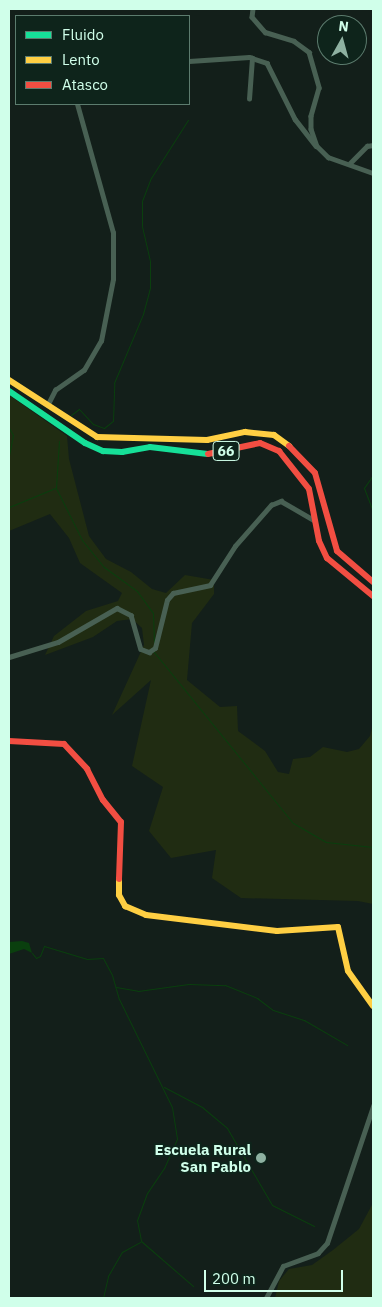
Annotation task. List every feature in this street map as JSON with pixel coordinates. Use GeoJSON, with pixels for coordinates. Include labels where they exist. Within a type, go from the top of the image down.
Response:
{"type":"FeatureCollection","features":[{"type":"Feature","properties":{"kind":"main road","name":"66"},"geometry":{"type":"LineString","coordinates":[[9,380],[48,404],[86,431],[106,439],[149,436],[208,440],[245,432],[274,435],[286,442],[315,473],[337,551],[373,582]]}},
{"type":"Feature","properties":{"kind":"main road","name":"66"},"geometry":{"type":"LineString","coordinates":[[9,391],[85,443],[103,451],[122,452],[150,447],[205,455],[260,443],[270,445],[304,479],[309,489],[314,520],[327,558],[373,596]]}},
{"type":"Feature","properties":{"kind":"main road"},"geometry":{"type":"LineString","coordinates":[[9,741],[64,744],[87,769],[104,800],[121,822],[119,895],[125,906],[146,915],[226,926],[277,931],[338,927],[348,971],[373,1006]]}},
{"type":"Feature","properties":{"kind":"street"},"geometry":{"type":"LineString","coordinates":[[253,9],[252,17],[265,32],[294,41],[309,52],[319,88],[311,129],[320,149]]}},
{"type":"Feature","properties":{"kind":"street"},"geometry":{"type":"LineString","coordinates":[[249,99],[252,58]]}},
{"type":"Feature","properties":{"kind":"street"},"geometry":{"type":"LineString","coordinates":[[190,60],[252,58],[266,63],[306,138],[328,157],[350,163],[364,172],[373,174]]}},
{"type":"Feature","properties":{"kind":"street"},"geometry":{"type":"LineString","coordinates":[[48,404],[55,390],[84,370],[101,342],[113,279],[113,233],[77,105]]}},
{"type":"Feature","properties":{"kind":"street"},"geometry":{"type":"LineString","coordinates":[[350,163],[367,146],[373,145]]}},
{"type":"Feature","properties":{"kind":"street"},"geometry":{"type":"LineString","coordinates":[[9,657],[58,642],[117,608],[131,615],[141,649],[149,652],[155,648],[167,600],[174,593],[210,585],[235,546],[271,505],[281,502],[314,520]]}},
{"type":"Feature","properties":{"kind":"street"},"geometry":{"type":"LineString","coordinates":[[266,1298],[283,1266],[318,1253],[326,1244],[373,1106]]}},
{"type":"Feature","properties":{"kind":"shaded area"},"geometry":{"type":"Polygon","coordinates":[[[9,395],[67,436],[69,459],[89,536],[106,559],[131,572],[152,589],[166,593],[185,575],[214,580],[214,594],[192,623],[187,680],[220,707],[237,706],[238,731],[265,751],[278,772],[289,774],[293,759],[310,757],[323,747],[347,752],[359,749],[370,736],[373,724],[373,904],[358,901],[241,898],[212,878],[216,850],[171,858],[149,831],[163,787],[132,766],[151,680],[112,715],[144,645],[142,628],[132,619],[117,621],[93,637],[45,655],[54,636],[86,611],[118,601],[122,593],[80,563],[69,538],[50,514],[9,531],[9,395]]]}},
{"type":"Feature","properties":{"kind":"shaded area"},"geometry":{"type":"Polygon","coordinates":[[[22,941],[29,943],[32,953],[24,949],[9,954],[9,942],[22,941]]]}},
{"type":"Feature","properties":{"kind":"shaded area"},"geometry":{"type":"Polygon","coordinates":[[[373,1203],[373,1298],[275,1298],[279,1281],[289,1269],[312,1265],[333,1250],[359,1229],[373,1203]]]}},
{"type":"Feature","properties":{"kind":"waterway"},"geometry":{"type":"LineString","coordinates":[[71,415],[79,409],[93,424],[104,428],[113,421],[114,383],[143,314],[150,288],[150,261],[142,226],[142,201],[151,178],[188,120]]}},
{"type":"Feature","properties":{"kind":"waterway"},"geometry":{"type":"LineString","coordinates":[[9,428],[13,435],[9,456]]}},
{"type":"Feature","properties":{"kind":"waterway"},"geometry":{"type":"LineString","coordinates":[[59,441],[56,488],[82,540],[104,567],[137,591],[153,613],[154,644]]}},
{"type":"Feature","properties":{"kind":"waterway"},"geometry":{"type":"LineString","coordinates":[[373,475],[364,488],[373,511]]}},
{"type":"Feature","properties":{"kind":"waterway"},"geometry":{"type":"LineString","coordinates":[[9,507],[55,488]]}},
{"type":"Feature","properties":{"kind":"waterway"},"geometry":{"type":"LineString","coordinates":[[154,652],[293,823],[326,842],[373,847]]}},
{"type":"Feature","properties":{"kind":"waterway"},"geometry":{"type":"LineString","coordinates":[[32,953],[36,958],[40,956],[44,946],[87,959],[103,958],[112,975],[119,999],[172,1107],[177,1139],[164,1168],[147,1193],[137,1220],[141,1241],[193,1286]]}},
{"type":"Feature","properties":{"kind":"waterway"},"geometry":{"type":"LineString","coordinates":[[116,987],[138,991],[189,984],[225,985],[257,998],[273,1010],[304,1020],[347,1045]]}},
{"type":"Feature","properties":{"kind":"waterway"},"geometry":{"type":"LineString","coordinates":[[164,1087],[202,1107],[227,1128],[272,1205],[314,1226]]}},
{"type":"Feature","properties":{"kind":"waterway"},"geometry":{"type":"LineString","coordinates":[[103,1298],[108,1276],[122,1252],[140,1242]]}},
{"type":"Feature","properties":{"kind":"traffic: fast"},"geometry":{"type":"LineString","coordinates":[[9,391],[85,443],[103,451],[122,452],[150,447],[208,454]]}},
{"type":"Feature","properties":{"kind":"traffic: slow"},"geometry":{"type":"LineString","coordinates":[[9,380],[97,437],[207,440],[245,432],[274,435],[289,446]]}},
{"type":"Feature","properties":{"kind":"traffic: slow"},"geometry":{"type":"LineString","coordinates":[[119,879],[119,895],[125,906],[146,915],[277,931],[338,927],[348,971],[373,1006]]}},
{"type":"Feature","properties":{"kind":"traffic: jam"},"geometry":{"type":"LineString","coordinates":[[208,454],[260,443],[279,451],[309,489],[319,541],[327,558],[373,596]]}},
{"type":"Feature","properties":{"kind":"traffic: jam"},"geometry":{"type":"LineString","coordinates":[[289,446],[315,473],[337,551],[373,582]]}},
{"type":"Feature","properties":{"kind":"traffic: jam"},"geometry":{"type":"LineString","coordinates":[[9,741],[64,744],[87,769],[103,800],[121,822],[119,879]]}},
{"type":"Feature","properties":{"kind":"place","name":"Escuela Rural San Pablo"},"geometry":{"type":"Point","coordinates":[261,1158]}}]}
